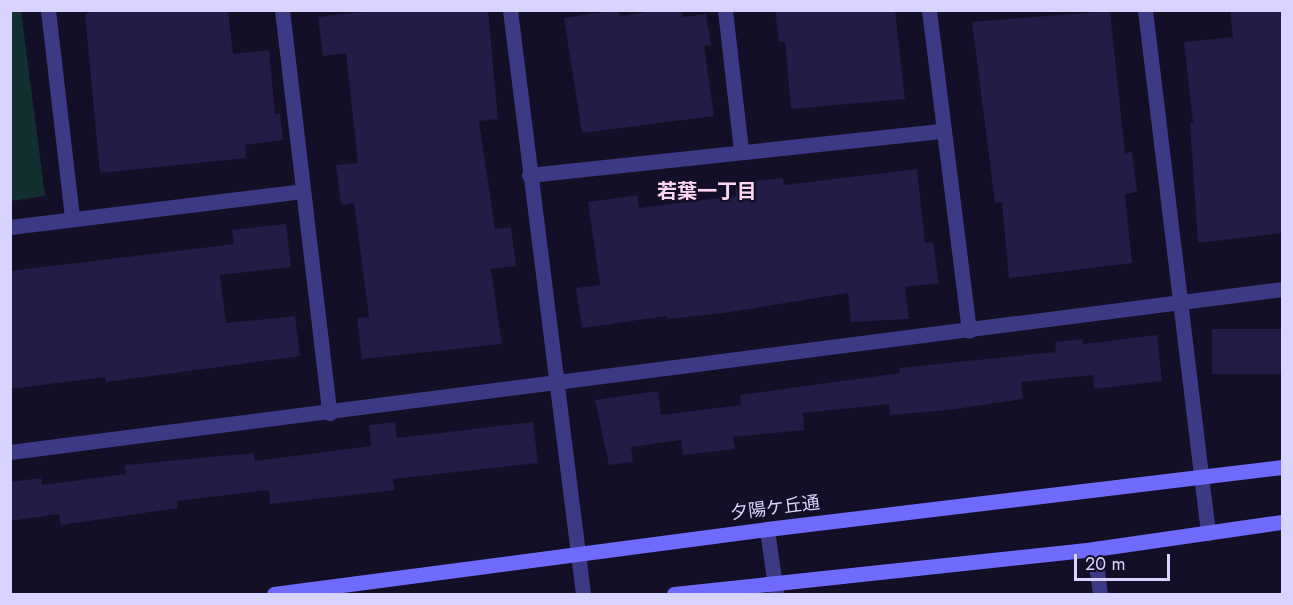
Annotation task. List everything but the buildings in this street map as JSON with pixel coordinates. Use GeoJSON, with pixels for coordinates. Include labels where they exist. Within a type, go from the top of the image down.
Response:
{"type":"FeatureCollection","features":[{"type":"Feature","properties":{"kind":"main road","name":"夕陽ケ丘通"},"geometry":{"type":"LineString","coordinates":[[274,594],[767,529],[1282,467]]}},
{"type":"Feature","properties":{"kind":"main road"},"geometry":{"type":"LineString","coordinates":[[674,594],[775,589],[1094,549],[1282,522]]}},
{"type":"Feature","properties":{"kind":"street"},"geometry":{"type":"LineString","coordinates":[[48,10],[72,218]]}},
{"type":"Feature","properties":{"kind":"street"},"geometry":{"type":"LineString","coordinates":[[282,10],[329,413]]}},
{"type":"Feature","properties":{"kind":"street"},"geometry":{"type":"LineString","coordinates":[[510,10],[583,594]]}},
{"type":"Feature","properties":{"kind":"street"},"geometry":{"type":"LineString","coordinates":[[725,10],[741,151]]}},
{"type":"Feature","properties":{"kind":"street"},"geometry":{"type":"LineString","coordinates":[[929,10],[969,331]]}},
{"type":"Feature","properties":{"kind":"street"},"geometry":{"type":"LineString","coordinates":[[1145,10],[1208,533]]}},
{"type":"Feature","properties":{"kind":"street"},"geometry":{"type":"LineString","coordinates":[[529,174],[943,131]]}},
{"type":"Feature","properties":{"kind":"street"},"geometry":{"type":"LineString","coordinates":[[10,227],[302,191]]}},
{"type":"Feature","properties":{"kind":"street"},"geometry":{"type":"LineString","coordinates":[[10,452],[557,384],[1282,289]]}},
{"type":"Feature","properties":{"kind":"street"},"geometry":{"type":"LineString","coordinates":[[767,529],[775,589]]}},
{"type":"Feature","properties":{"kind":"street"},"geometry":{"type":"LineString","coordinates":[[1094,549],[1100,594]]}},
{"type":"Feature","properties":{"kind":"green space"},"geometry":{"type":"Polygon","coordinates":[[[10,11],[21,11],[45,196],[11,201],[10,11]]]}},
{"type":"Feature","properties":{"kind":"district","name":"若葉一丁目"},"geometry":{"type":"Point","coordinates":[707,191]}}]}
